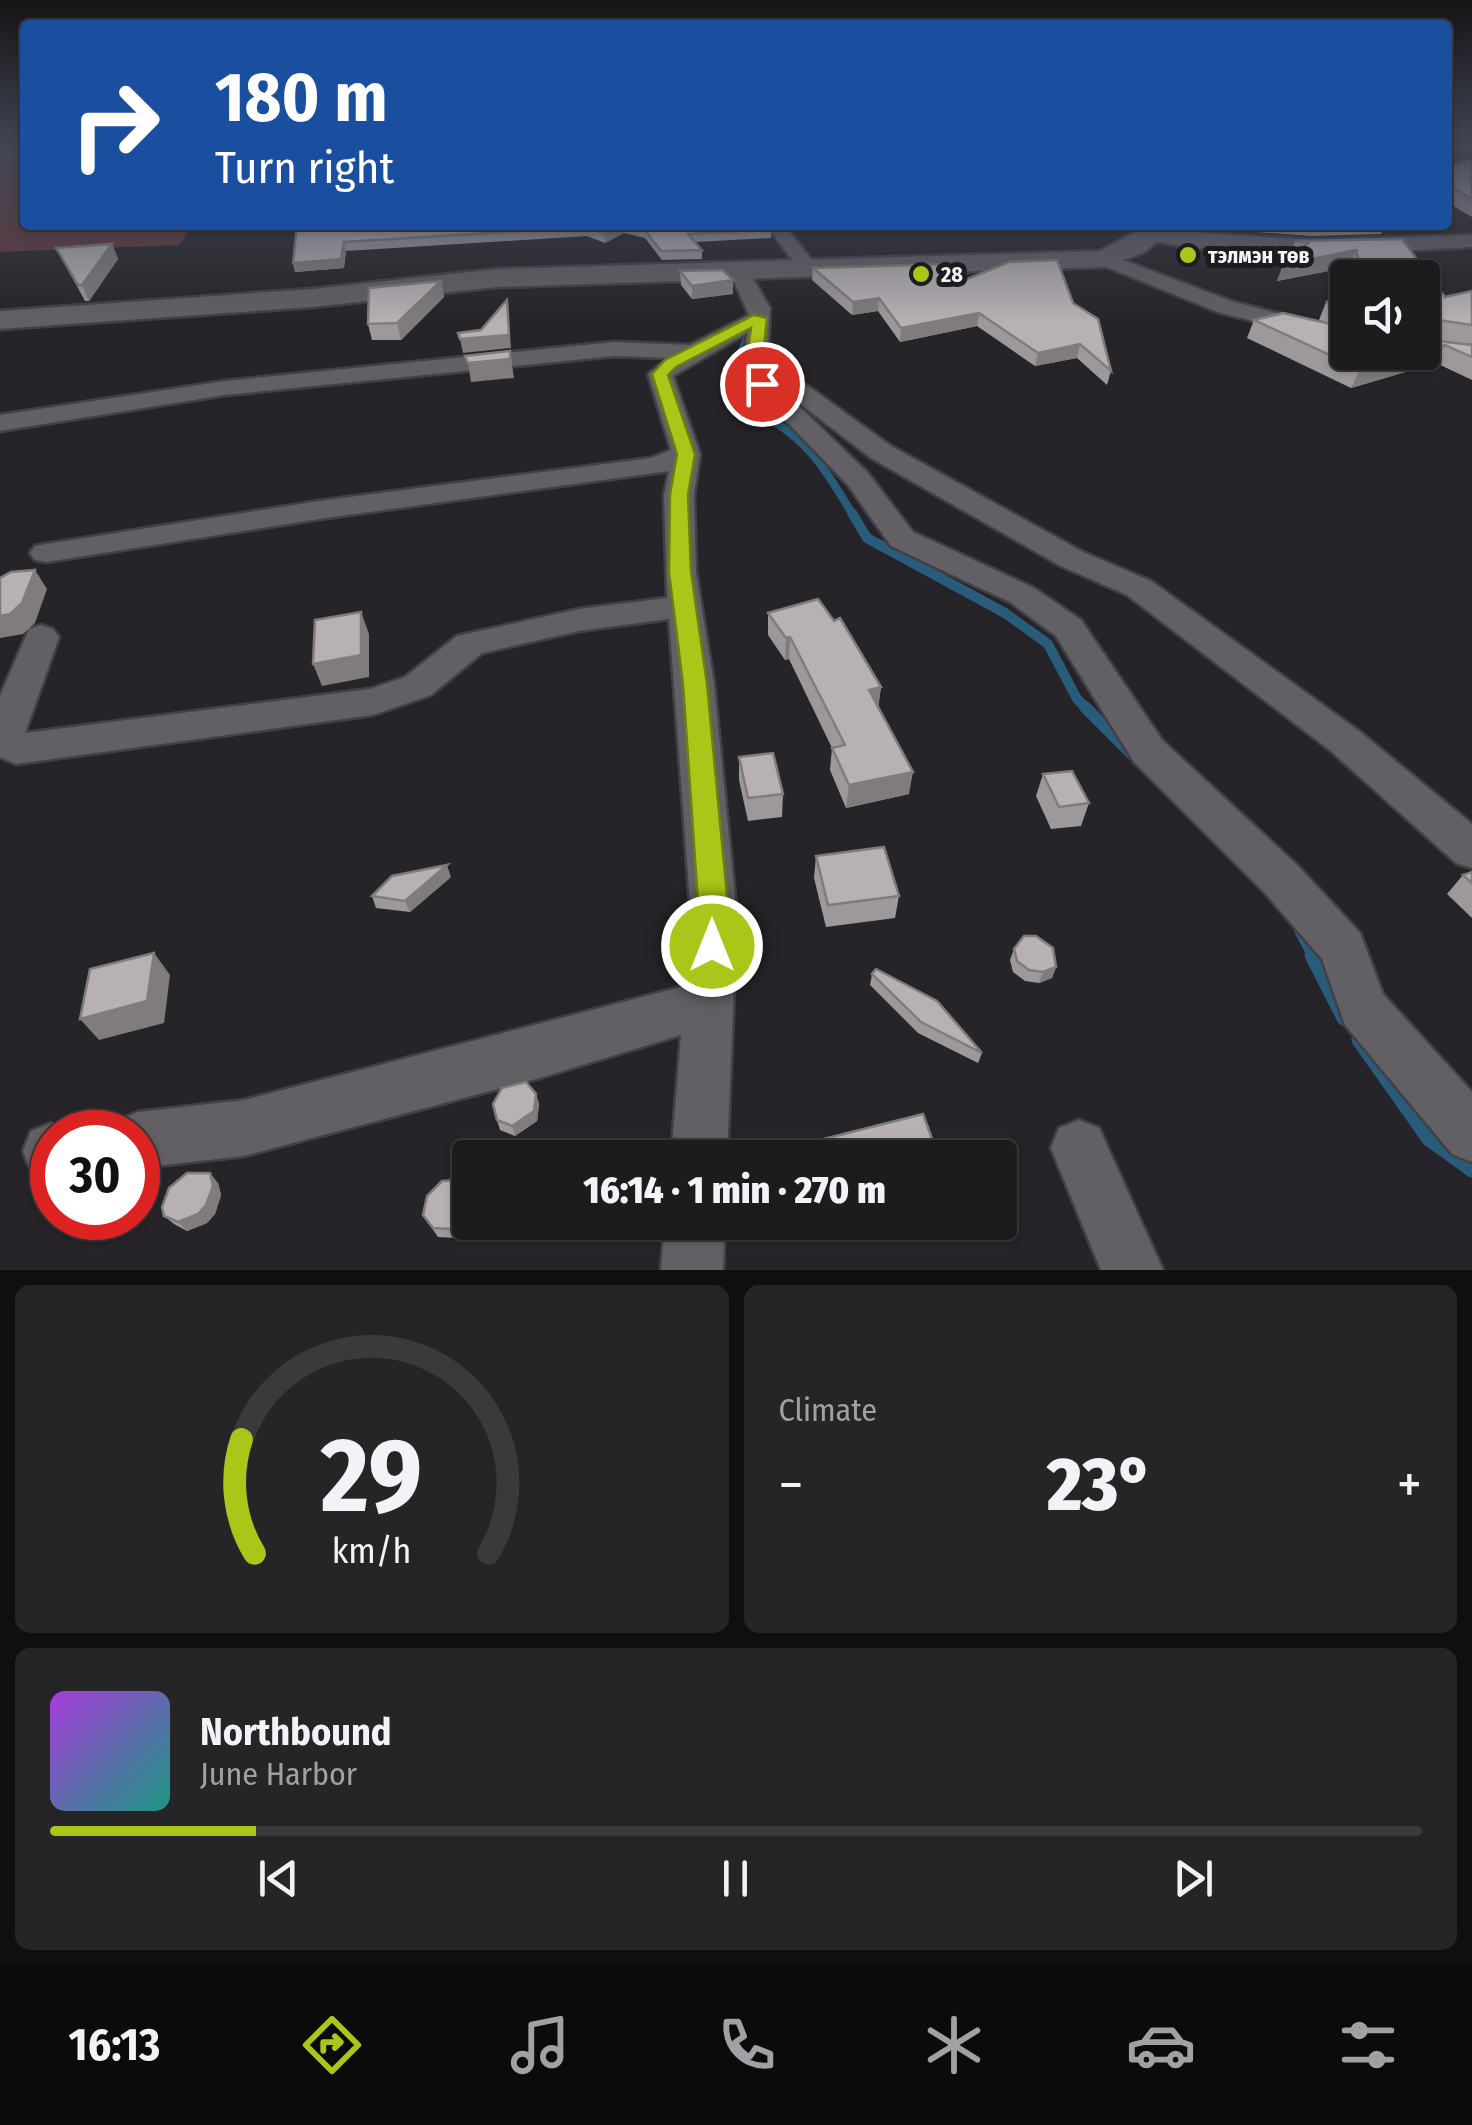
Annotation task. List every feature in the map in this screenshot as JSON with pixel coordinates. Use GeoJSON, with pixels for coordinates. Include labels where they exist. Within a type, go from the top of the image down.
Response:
{"type":"FeatureCollection","features":[{"type":"Feature","properties":{"kind":"main road"},"geometry":{"type":"LineString","coordinates":[[0,320],[312,298],[498,278],[1104,259],[1158,230]]}},
{"type":"Feature","properties":{"kind":"street"},"geometry":{"type":"LineString","coordinates":[[779,230],[808,268]]}},
{"type":"Feature","properties":{"kind":"street"},"geometry":{"type":"LineString","coordinates":[[1158,230],[1246,246],[1321,248],[1472,241]]}},
{"type":"Feature","properties":{"kind":"street"},"geometry":{"type":"LineString","coordinates":[[1104,259],[1226,307],[1330,333]]}},
{"type":"Feature","properties":{"kind":"street"},"geometry":{"type":"LineString","coordinates":[[739,270],[759,308],[757,337],[762,384],[858,479],[902,539],[1022,595],[1070,628],[1148,751],[1282,880],[1342,948],[1363,1008],[1472,1134]]}},
{"type":"Feature","properties":{"kind":"street"},"geometry":{"type":"LineString","coordinates":[[0,423],[224,388],[614,349],[694,352],[757,337]]}},
{"type":"Feature","properties":{"kind":"street"},"geometry":{"type":"LineString","coordinates":[[757,337],[829,417],[881,452],[1072,560],[1139,588],[1345,741],[1472,850]]}},
{"type":"Feature","properties":{"kind":"street"},"geometry":{"type":"LineString","coordinates":[[694,352],[660,374],[686,454],[679,495],[684,606],[695,684],[714,917],[700,1140]]}},
{"type":"Feature","properties":{"kind":"street"},"geometry":{"type":"LineString","coordinates":[[46,553],[326,509],[656,466],[686,454]]}},
{"type":"Feature","properties":{"kind":"street"},"geometry":{"type":"LineString","coordinates":[[40,637],[4,736],[16,749],[372,702],[418,686],[470,644],[579,620],[684,606]]}},
{"type":"Feature","properties":{"kind":"street"},"geometry":{"type":"LineString","coordinates":[[160,1138],[244,1128],[709,1003]]}},
{"type":"Feature","properties":{"kind":"street"},"geometry":{"type":"LineString","coordinates":[[1078,1148],[1132,1270]]}},
{"type":"Feature","properties":{"kind":"street"},"geometry":{"type":"LineString","coordinates":[[692,1270],[694,1240]]}},
{"type":"Feature","properties":{"kind":"shaded area"},"geometry":{"type":"Polygon","coordinates":[[[0,204],[20,204],[20,230],[190,230],[179,245],[0,252],[0,204]]]}},
{"type":"Feature","properties":{"kind":"building"},"geometry":{"type":"Polygon","coordinates":[[[296,230],[538,230],[344,242],[341,259],[293,263],[296,230]]]}},
{"type":"Feature","properties":{"kind":"building"},"geometry":{"type":"Polygon","coordinates":[[[645,230],[754,230],[688,234],[702,250],[661,251],[645,230]]]}},
{"type":"Feature","properties":{"kind":"building"},"geometry":{"type":"Polygon","coordinates":[[[1402,239],[1418,260],[1358,260],[1356,250],[1283,265],[1309,242],[1295,241],[1402,239]]]}},
{"type":"Feature","properties":{"kind":"building"},"geometry":{"type":"Polygon","coordinates":[[[112,244],[82,285],[78,285],[56,248],[112,244]]]}},
{"type":"Feature","properties":{"kind":"building"},"geometry":{"type":"Polygon","coordinates":[[[1057,260],[1073,303],[1098,319],[1111,371],[1080,344],[1038,353],[979,313],[901,328],[879,298],[853,302],[813,268],[950,264],[965,280],[1009,262],[1057,260]]]}},
{"type":"Feature","properties":{"kind":"building"},"geometry":{"type":"Polygon","coordinates":[[[723,270],[733,280],[692,286],[680,271],[723,270]]]}},
{"type":"Feature","properties":{"kind":"building"},"geometry":{"type":"Polygon","coordinates":[[[441,281],[397,323],[368,324],[369,288],[441,281]]]}},
{"type":"Feature","properties":{"kind":"building"},"geometry":{"type":"Polygon","coordinates":[[[1440,290],[1445,297],[1472,291],[1472,325],[1440,320],[1440,290]]]}},
{"type":"Feature","properties":{"kind":"building"},"geometry":{"type":"Polygon","coordinates":[[[507,300],[509,335],[460,339],[458,333],[481,330],[507,300]]]}},
{"type":"Feature","properties":{"kind":"building"},"geometry":{"type":"Polygon","coordinates":[[[1283,313],[1330,324],[1330,355],[1254,320],[1283,313]]]}},
{"type":"Feature","properties":{"kind":"building"},"geometry":{"type":"Polygon","coordinates":[[[1440,341],[1472,345],[1472,357],[1445,345],[1440,347],[1440,341]]]}},
{"type":"Feature","properties":{"kind":"building"},"geometry":{"type":"Polygon","coordinates":[[[510,351],[510,359],[468,363],[465,356],[510,351]]]}},
{"type":"Feature","properties":{"kind":"building"},"geometry":{"type":"Polygon","coordinates":[[[35,570],[22,603],[10,614],[0,616],[0,578],[11,572],[35,570]]]}},
{"type":"Feature","properties":{"kind":"building"},"geometry":{"type":"Polygon","coordinates":[[[818,599],[834,621],[840,618],[881,687],[869,690],[913,772],[849,785],[832,748],[845,745],[790,637],[786,638],[768,613],[818,599]]]}},
{"type":"Feature","properties":{"kind":"building"},"geometry":{"type":"Polygon","coordinates":[[[361,612],[361,655],[313,664],[315,620],[361,612]]]}},
{"type":"Feature","properties":{"kind":"building"},"geometry":{"type":"Polygon","coordinates":[[[773,753],[783,794],[748,798],[739,757],[773,753]]]}},
{"type":"Feature","properties":{"kind":"building"},"geometry":{"type":"Polygon","coordinates":[[[1072,771],[1089,803],[1059,807],[1043,774],[1072,771]]]}},
{"type":"Feature","properties":{"kind":"building"},"geometry":{"type":"Polygon","coordinates":[[[884,847],[899,896],[828,905],[816,856],[884,847]]]}},
{"type":"Feature","properties":{"kind":"building"},"geometry":{"type":"Polygon","coordinates":[[[447,865],[405,901],[372,896],[392,876],[447,865]]]}},
{"type":"Feature","properties":{"kind":"building"},"geometry":{"type":"Polygon","coordinates":[[[1024,936],[1036,936],[1053,948],[1056,967],[1043,972],[1029,970],[1017,961],[1014,949],[1024,936]]]}},
{"type":"Feature","properties":{"kind":"building"},"geometry":{"type":"Polygon","coordinates":[[[154,953],[147,1001],[80,1019],[90,969],[154,953]]]}},
{"type":"Feature","properties":{"kind":"building"},"geometry":{"type":"Polygon","coordinates":[[[876,969],[937,1001],[982,1053],[921,1022],[872,974],[876,969]]]}},
{"type":"Feature","properties":{"kind":"building"},"geometry":{"type":"Polygon","coordinates":[[[526,1082],[536,1094],[534,1111],[512,1126],[497,1120],[493,1104],[502,1088],[526,1082]]]}},
{"type":"Feature","properties":{"kind":"building"},"geometry":{"type":"Polygon","coordinates":[[[923,1114],[932,1140],[820,1140],[923,1114]]]}},
{"type":"Feature","properties":{"kind":"building"},"geometry":{"type":"Polygon","coordinates":[[[187,1173],[210,1173],[213,1186],[198,1214],[178,1222],[164,1216],[162,1207],[169,1188],[187,1173]]]}},
{"type":"Feature","properties":{"kind":"building"},"geometry":{"type":"Polygon","coordinates":[[[452,1180],[451,1229],[433,1228],[423,1215],[427,1196],[442,1181],[452,1180]]]}},
{"type":"Feature","properties":{"kind":"waterway"},"geometry":{"type":"LineString","coordinates":[[742,362],[741,351],[750,326]]}},
{"type":"Feature","properties":{"kind":"waterway"},"geometry":{"type":"LineString","coordinates":[[742,359],[745,403],[808,450],[853,515]]}},
{"type":"Feature","properties":{"kind":"waterway"},"geometry":{"type":"LineString","coordinates":[[852,513],[867,538],[1005,613],[1048,644],[1077,699],[1134,756]]}},
{"type":"Feature","properties":{"kind":"waterway"},"geometry":{"type":"LineString","coordinates":[[1300,930],[1314,957]]}},
{"type":"Feature","properties":{"kind":"waterway"},"geometry":{"type":"LineString","coordinates":[[1312,955],[1344,1018]]}},
{"type":"Feature","properties":{"kind":"waterway"},"geometry":{"type":"LineString","coordinates":[[1359,1040],[1429,1139],[1472,1170]]}},
{"type":"Feature","properties":{"kind":"place","name":"тэлмэн төв"},"geometry":{"type":"Point","coordinates":[1188,255]}},
{"type":"Feature","properties":{"kind":"place","name":"28"},"geometry":{"type":"Point","coordinates":[921,274]}},
{"type":"Feature","properties":{"kind":"route"},"geometry":{"type":"LineString","coordinates":[[712,946],[714,917],[695,684],[680,572],[679,495],[686,454],[660,374],[671,364],[760,318],[755,356],[762,384]]}}]}
